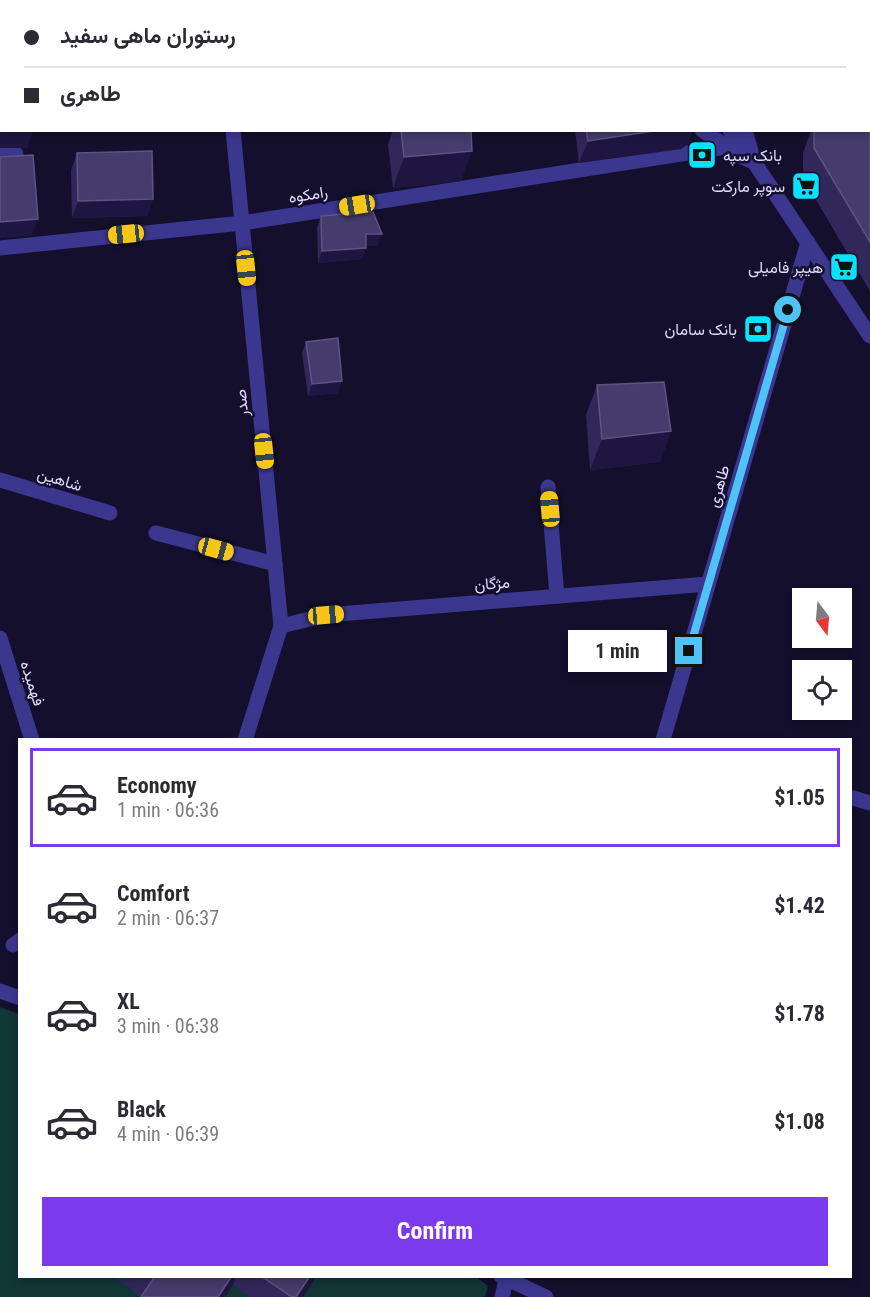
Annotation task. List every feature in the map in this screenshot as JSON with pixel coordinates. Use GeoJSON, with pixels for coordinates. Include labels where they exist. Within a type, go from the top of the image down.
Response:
{"type":"FeatureCollection","features":[{"type":"Feature","properties":{"kind":"street","name":"صدر"},"geometry":{"type":"LineString","coordinates":[[233,132],[281,626],[246,738]]}},
{"type":"Feature","properties":{"kind":"street"},"geometry":{"type":"LineString","coordinates":[[705,132],[740,156],[754,162]]}},
{"type":"Feature","properties":{"kind":"street"},"geometry":{"type":"LineString","coordinates":[[731,132],[740,156]]}},
{"type":"Feature","properties":{"kind":"street"},"geometry":{"type":"LineString","coordinates":[[746,132],[754,162],[870,336]]}},
{"type":"Feature","properties":{"kind":"street","name":"رامکوه"},"geometry":{"type":"LineString","coordinates":[[0,248],[242,223],[726,147]]}},
{"type":"Feature","properties":{"kind":"street","name":"طاهری"},"geometry":{"type":"LineString","coordinates":[[664,738],[808,242]]}},
{"type":"Feature","properties":{"kind":"street","name":"شاهین"},"geometry":{"type":"LineString","coordinates":[[0,480],[110,513]]}},
{"type":"Feature","properties":{"kind":"street"},"geometry":{"type":"LineString","coordinates":[[548,487],[557,596]]}},
{"type":"Feature","properties":{"kind":"street"},"geometry":{"type":"LineString","coordinates":[[156,533],[275,564]]}},
{"type":"Feature","properties":{"kind":"street","name":"مژگان"},"geometry":{"type":"LineString","coordinates":[[281,626],[326,615],[708,584]]}},
{"type":"Feature","properties":{"kind":"street","name":"فهمیده"},"geometry":{"type":"LineString","coordinates":[[0,638],[31,738]]}},
{"type":"Feature","properties":{"kind":"street"},"geometry":{"type":"LineString","coordinates":[[852,798],[870,803]]}},
{"type":"Feature","properties":{"kind":"street"},"geometry":{"type":"LineString","coordinates":[[0,991],[18,997]]}},
{"type":"Feature","properties":{"kind":"street"},"geometry":{"type":"LineString","coordinates":[[502,1297],[505,1278],[546,1297]]}},
{"type":"Feature","properties":{"kind":"green space"},"geometry":{"type":"Polygon","coordinates":[[[0,1007],[18,1014],[18,1278],[478,1278],[488,1286],[485,1297],[0,1297],[0,1007]]]}},
{"type":"Feature","properties":{"kind":"building"},"geometry":{"type":"Polygon","coordinates":[[[401,132],[471,132],[472,151],[404,157],[401,132]]]}},
{"type":"Feature","properties":{"kind":"building"},"geometry":{"type":"Polygon","coordinates":[[[586,132],[648,132],[588,141],[586,132]]]}},
{"type":"Feature","properties":{"kind":"building"},"geometry":{"type":"Polygon","coordinates":[[[814,132],[870,132],[870,242],[814,148],[814,132]]]}},
{"type":"Feature","properties":{"kind":"building"},"geometry":{"type":"Polygon","coordinates":[[[152,151],[153,199],[78,201],[77,153],[152,151]]]}},
{"type":"Feature","properties":{"kind":"building"},"geometry":{"type":"Polygon","coordinates":[[[33,155],[38,219],[0,222],[0,157],[33,155]]]}},
{"type":"Feature","properties":{"kind":"building"},"geometry":{"type":"Polygon","coordinates":[[[373,212],[382,234],[366,234],[366,248],[322,251],[321,216],[373,212]]]}},
{"type":"Feature","properties":{"kind":"building"},"geometry":{"type":"Polygon","coordinates":[[[338,338],[342,381],[312,384],[306,342],[338,338]]]}},
{"type":"Feature","properties":{"kind":"building"},"geometry":{"type":"Polygon","coordinates":[[[664,382],[671,431],[602,439],[597,385],[664,382]]]}},
{"type":"Feature","properties":{"kind":"building"},"geometry":{"type":"Polygon","coordinates":[[[154,1278],[231,1278],[218,1297],[141,1297],[154,1278]]]}},
{"type":"Feature","properties":{"kind":"building"},"geometry":{"type":"Polygon","coordinates":[[[264,1278],[309,1278],[296,1297],[292,1297],[264,1278]]]}},
{"type":"Feature","properties":{"kind":"place","name":"بانک سپه"},"geometry":{"type":"Point","coordinates":[702,155]}},
{"type":"Feature","properties":{"kind":"place","name":"سوپر مارکت"},"geometry":{"type":"Point","coordinates":[806,186]}},
{"type":"Feature","properties":{"kind":"place","name":"هیپر فامیلی"},"geometry":{"type":"Point","coordinates":[844,267]}},
{"type":"Feature","properties":{"kind":"place","name":"بانک سامان"},"geometry":{"type":"Point","coordinates":[758,329]}},
{"type":"Feature","properties":{"kind":"route"},"geometry":{"type":"LineString","coordinates":[[689,651],[788,310]]}}]}
